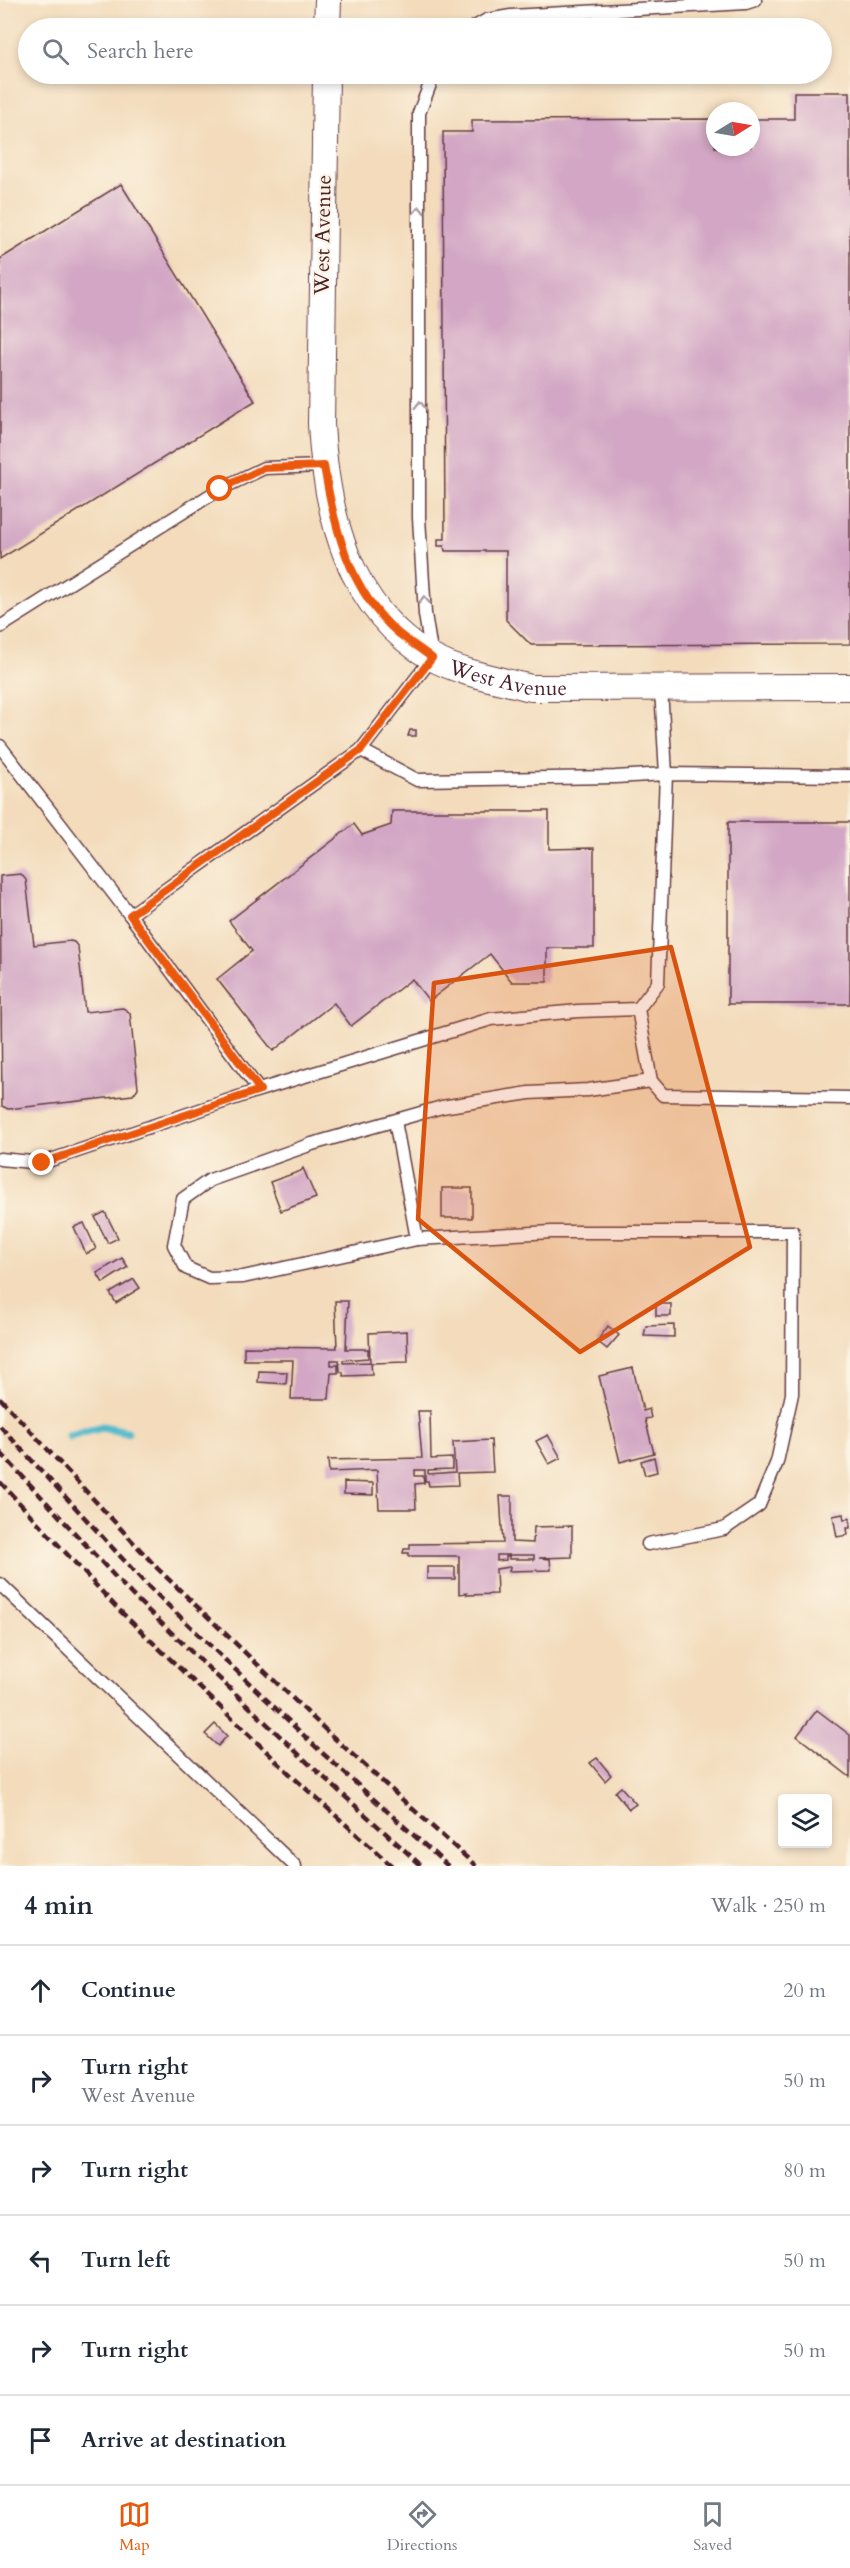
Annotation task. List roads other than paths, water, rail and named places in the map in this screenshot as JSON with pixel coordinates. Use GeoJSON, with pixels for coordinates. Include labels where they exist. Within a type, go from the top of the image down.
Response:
{"type":"FeatureCollection","features":[{"type":"Feature","properties":{"kind":"street"},"geometry":{"type":"LineString","coordinates":[[327,18],[328,0]]}},
{"type":"Feature","properties":{"kind":"street","name":"West Avenue"},"geometry":{"type":"LineString","coordinates":[[326,84],[321,413],[324,466],[336,529],[354,575],[372,604],[397,632],[432,658],[484,677],[531,688],[850,687]]}},
{"type":"Feature","properties":{"kind":"lane"},"geometry":{"type":"LineString","coordinates":[[497,18],[511,15],[746,3],[754,0]]}},
{"type":"Feature","properties":{"kind":"lane"},"geometry":{"type":"LineString","coordinates":[[130,915],[361,750],[432,658],[424,614],[419,518],[419,113],[430,84]]}},
{"type":"Feature","properties":{"kind":"lane"},"geometry":{"type":"LineString","coordinates":[[0,627],[220,489],[264,468],[324,466]]}},
{"type":"Feature","properties":{"kind":"lane"},"geometry":{"type":"LineString","coordinates":[[661,688],[666,774],[658,983],[638,1009],[651,1081],[663,1095],[850,1098]]}},
{"type":"Feature","properties":{"kind":"lane"},"geometry":{"type":"LineString","coordinates":[[0,746],[130,915],[260,1090]]}},
{"type":"Feature","properties":{"kind":"lane"},"geometry":{"type":"LineString","coordinates":[[361,750],[417,780],[666,774],[850,776]]}},
{"type":"Feature","properties":{"kind":"lane"},"geometry":{"type":"LineString","coordinates":[[0,1159],[42,1163],[260,1090],[491,1019],[578,1011],[638,1009]]}},
{"type":"Feature","properties":{"kind":"lane"},"geometry":{"type":"LineString","coordinates":[[648,1544],[724,1529],[759,1505],[777,1462],[792,1394],[793,1232],[552,1232],[417,1239],[232,1278],[209,1278],[186,1268],[174,1245],[183,1199],[210,1180],[312,1144],[442,1107],[528,1093],[588,1090],[651,1081]]}},
{"type":"Feature","properties":{"kind":"lane"},"geometry":{"type":"LineString","coordinates":[[395,1120],[417,1239]]}},
{"type":"Feature","properties":{"kind":"lane"},"geometry":{"type":"LineString","coordinates":[[0,1584],[295,1866]]}},
{"type":"Feature","properties":{"kind":"waterway"},"geometry":{"type":"LineString","coordinates":[[70,1436],[102,1427],[127,1432]]}},
{"type":"Feature","properties":{"kind":"railway"},"geometry":{"type":"LineString","coordinates":[[0,1398],[158,1569],[332,1736],[476,1866]]}},
{"type":"Feature","properties":{"kind":"railway"},"geometry":{"type":"LineString","coordinates":[[0,1426],[145,1583],[319,1750],[448,1866]]}},
{"type":"Feature","properties":{"kind":"railway"},"geometry":{"type":"LineString","coordinates":[[0,1452],[132,1595],[308,1763],[422,1866]]}},
{"type":"Feature","properties":{"kind":"railway"},"geometry":{"type":"LineString","coordinates":[[0,1482],[118,1609],[294,1778],[392,1866]]}}]}
